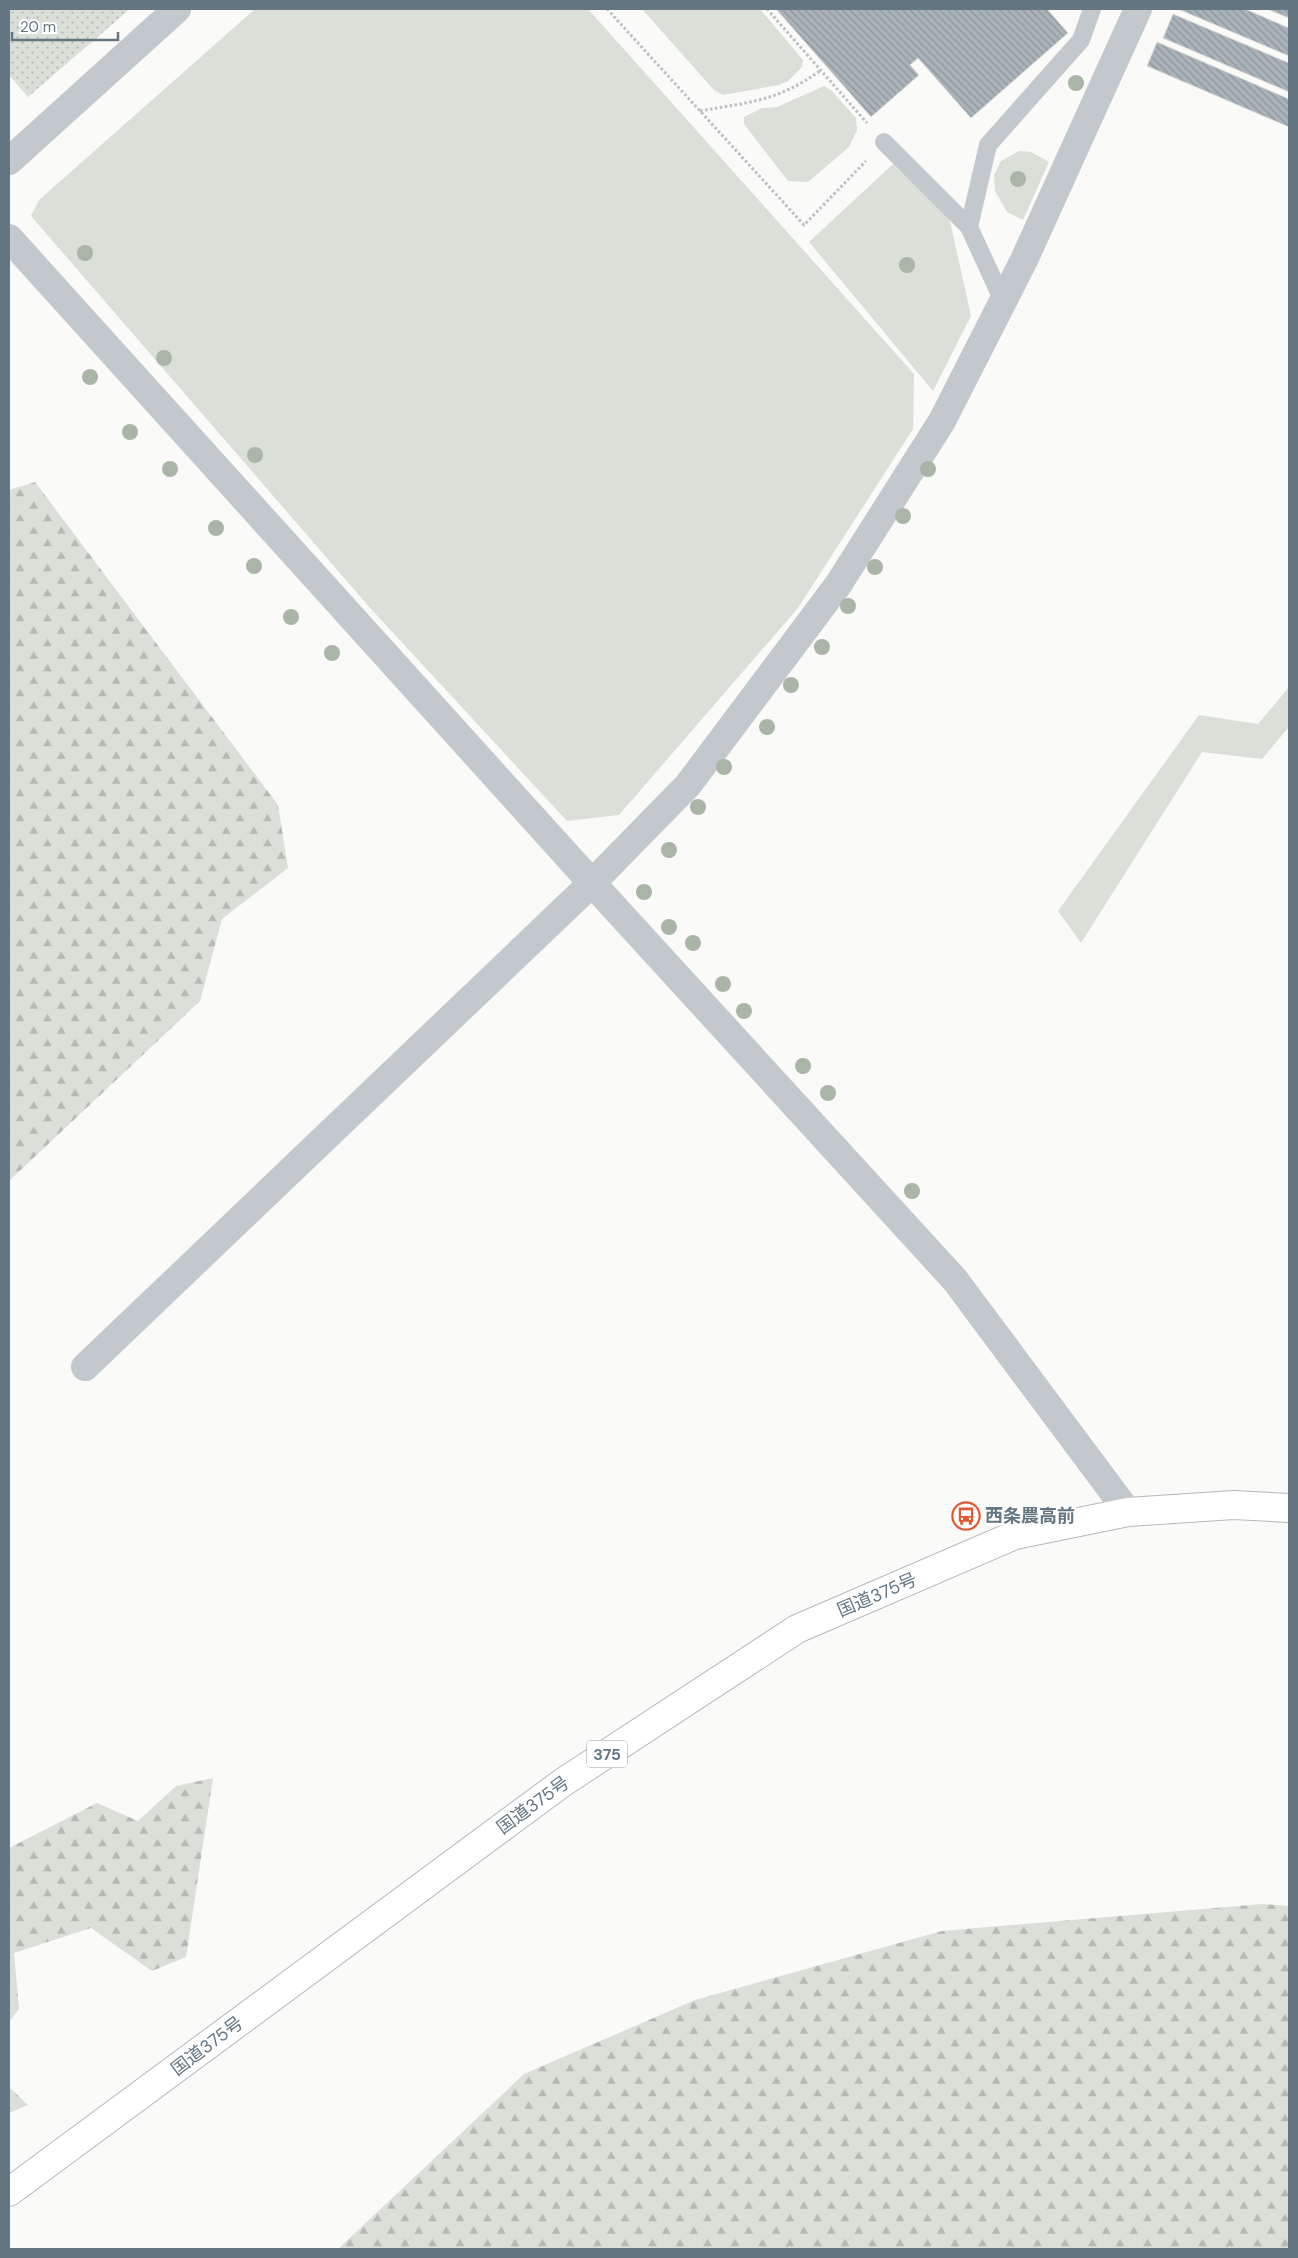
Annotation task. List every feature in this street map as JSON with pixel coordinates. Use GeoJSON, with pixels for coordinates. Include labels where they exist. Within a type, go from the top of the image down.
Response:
{"type":"FeatureCollection","features":[{"type":"Feature","properties":{"kind":"highway","name":"国道375号"},"geometry":{"type":"LineString","coordinates":[[9,2192],[562,1783],[797,1629],[1015,1535],[1128,1512],[1234,1505],[1289,1508]]}},
{"type":"Feature","properties":{"kind":"street"},"geometry":{"type":"LineString","coordinates":[[9,161],[177,9]]}},
{"type":"Feature","properties":{"kind":"street"},"geometry":{"type":"LineString","coordinates":[[84,1368],[592,883],[688,785],[838,585],[942,421],[1024,260],[1138,9]]}},
{"type":"Feature","properties":{"kind":"street"},"geometry":{"type":"LineString","coordinates":[[9,238],[592,883],[956,1280],[1128,1512]]}},
{"type":"Feature","properties":{"kind":"lane"},"geometry":{"type":"LineString","coordinates":[[970,227],[988,145],[1081,40],[1092,9]]}},
{"type":"Feature","properties":{"kind":"lane"},"geometry":{"type":"LineString","coordinates":[[884,142],[970,227],[1003,301]]}},
{"type":"Feature","properties":{"kind":"path"},"geometry":{"type":"LineString","coordinates":[[607,9],[804,225],[884,142],[767,9]]}},
{"type":"Feature","properties":{"kind":"path"},"geometry":{"type":"LineString","coordinates":[[700,111],[765,100],[800,85],[821,70]]}},
{"type":"Feature","properties":{"kind":"green space"},"geometry":{"type":"Polygon","coordinates":[[[9,9],[130,9],[28,97],[9,75],[9,9]]]}},
{"type":"Feature","properties":{"kind":"green space"},"geometry":{"type":"Polygon","coordinates":[[[255,9],[588,9],[914,374],[913,429],[798,608],[619,815],[567,821],[371,609],[31,216],[39,200],[255,9]]]}},
{"type":"Feature","properties":{"kind":"green space"},"geometry":{"type":"Polygon","coordinates":[[[642,9],[760,9],[803,60],[802,67],[788,81],[779,85],[723,95],[714,90],[642,9]]]}},
{"type":"Feature","properties":{"kind":"green space"},"geometry":{"type":"Polygon","coordinates":[[[824,86],[831,90],[856,118],[857,130],[849,147],[808,182],[788,181],[744,124],[744,117],[762,108],[777,107],[824,86]]]}},
{"type":"Feature","properties":{"kind":"green space"},"geometry":{"type":"Polygon","coordinates":[[[1019,151],[1031,152],[1049,162],[1023,220],[1007,212],[995,191],[994,175],[1001,161],[1019,151]]]}},
{"type":"Feature","properties":{"kind":"green space"},"geometry":{"type":"Polygon","coordinates":[[[893,164],[949,217],[971,316],[933,391],[809,242],[893,164]]]}},
{"type":"Feature","properties":{"kind":"green space"},"geometry":{"type":"Polygon","coordinates":[[[35,482],[278,805],[288,868],[222,919],[200,1001],[9,1181],[9,490],[35,482]]]}},
{"type":"Feature","properties":{"kind":"green space"},"geometry":{"type":"Polygon","coordinates":[[[1289,687],[1289,727],[1262,759],[1202,752],[1081,943],[1058,911],[1199,715],[1258,724],[1289,687]]]}},
{"type":"Feature","properties":{"kind":"green space"},"geometry":{"type":"Polygon","coordinates":[[[213,1778],[186,1957],[152,1971],[91,1928],[14,1953],[19,2009],[9,2022],[9,1848],[97,1803],[138,1821],[176,1786],[213,1778]]]}},
{"type":"Feature","properties":{"kind":"green space"},"geometry":{"type":"Polygon","coordinates":[[[1262,1904],[1289,1906],[1289,2249],[338,2249],[524,2074],[695,2000],[942,1931],[1262,1904]]]}},
{"type":"Feature","properties":{"kind":"green space"},"geometry":{"type":"Polygon","coordinates":[[[9,2087],[28,2105],[9,2113],[9,2087]]]}},
{"type":"Feature","properties":{"kind":"building"},"geometry":{"type":"Polygon","coordinates":[[[776,9],[1047,9],[1068,33],[971,118],[918,58],[910,65],[919,75],[871,117],[776,9]]]}},
{"type":"Feature","properties":{"kind":"building"},"geometry":{"type":"Polygon","coordinates":[[[1178,9],[1245,9],[1289,28],[1289,56],[1178,9]]]}},
{"type":"Feature","properties":{"kind":"building"},"geometry":{"type":"Polygon","coordinates":[[[1267,9],[1289,9],[1289,18],[1267,9]]]}},
{"type":"Feature","properties":{"kind":"building"},"geometry":{"type":"Polygon","coordinates":[[[1173,14],[1289,63],[1289,92],[1163,38],[1173,14]]]}},
{"type":"Feature","properties":{"kind":"building"},"geometry":{"type":"Polygon","coordinates":[[[1157,42],[1289,99],[1289,127],[1147,66],[1157,42]]]}},
{"type":"Feature","properties":{"kind":"place","name":"西条農高前"},"geometry":{"type":"Point","coordinates":[966,1516]}}]}
